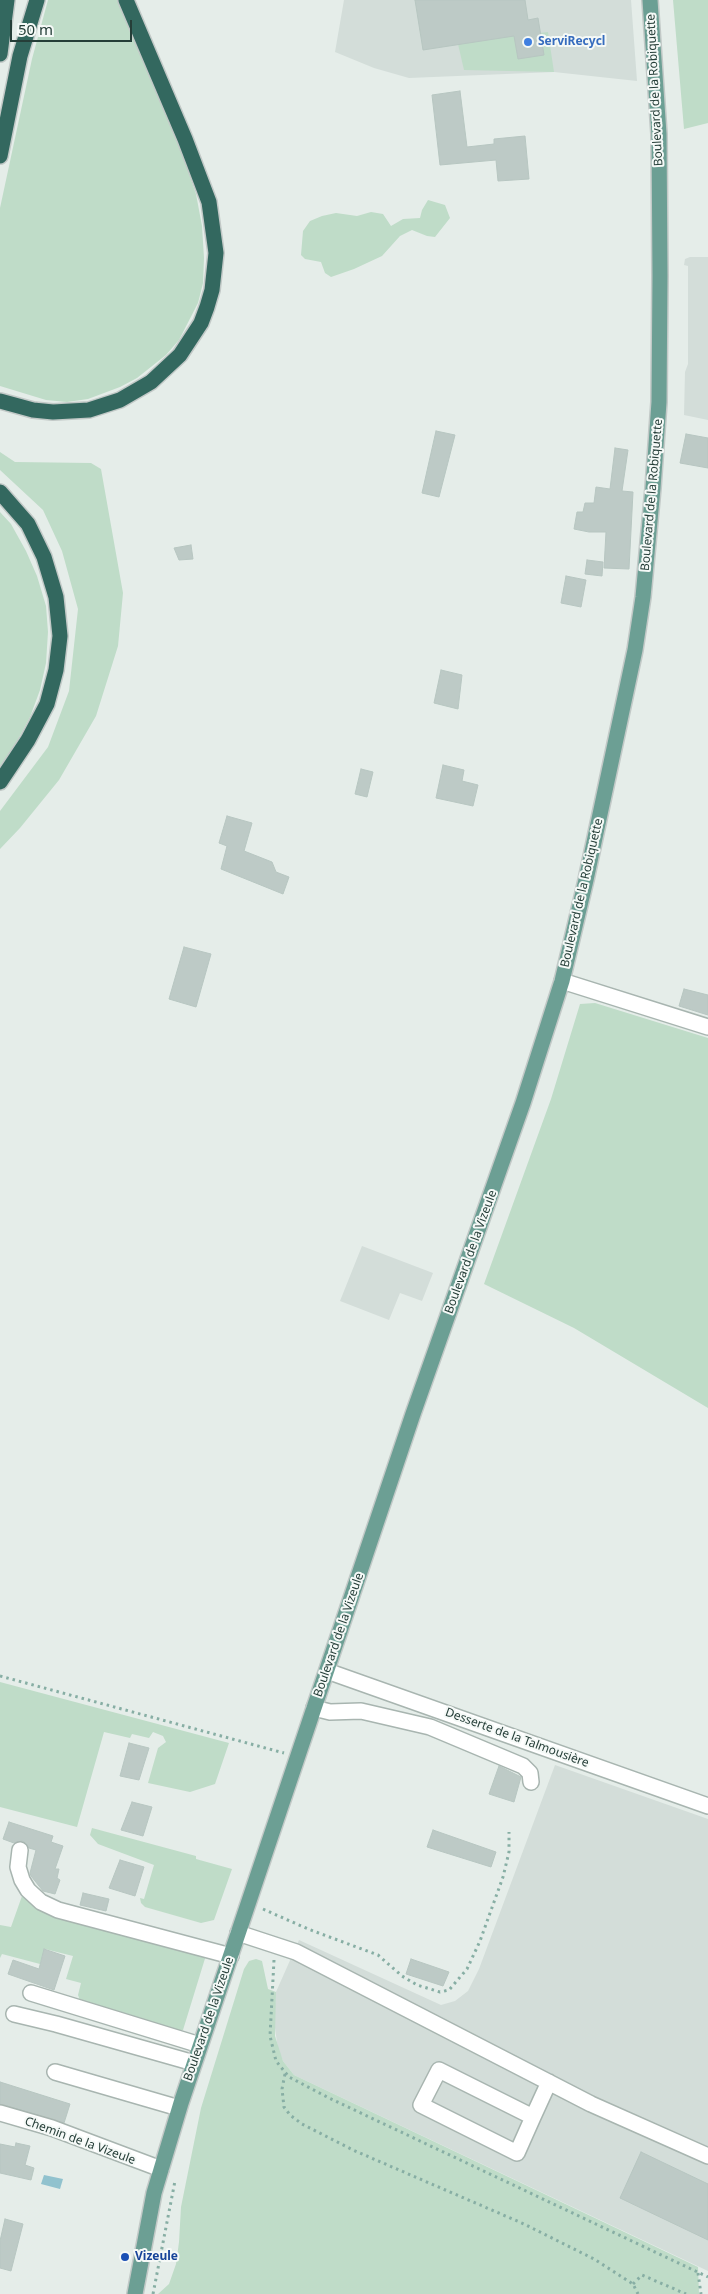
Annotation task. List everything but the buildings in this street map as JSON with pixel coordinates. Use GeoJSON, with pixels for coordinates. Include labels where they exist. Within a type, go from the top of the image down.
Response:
{"type":"FeatureCollection","features":[{"type":"Feature","properties":{"kind":"highway"},"geometry":{"type":"LineString","coordinates":[[0,54],[6,0]]}},
{"type":"Feature","properties":{"kind":"highway"},"geometry":{"type":"LineString","coordinates":[[0,156],[20,56],[37,0]]}},
{"type":"Feature","properties":{"kind":"highway"},"geometry":{"type":"LineString","coordinates":[[0,401],[33,410],[60,412],[89,410],[120,400],[151,382],[180,355],[201,323],[207,307],[212,290],[216,253],[208,202],[186,139],[126,0]]}},
{"type":"Feature","properties":{"kind":"highway"},"geometry":{"type":"LineString","coordinates":[[0,492],[28,524],[44,557],[56,597],[60,636],[56,670],[47,704],[28,740],[0,782]]}},
{"type":"Feature","properties":{"kind":"main road","name":"Boulevard de la Robiquette"},"geometry":{"type":"LineString","coordinates":[[562,981],[586,880],[631,667],[643,598],[650,523],[659,402],[660,285],[659,134],[650,0]]}},
{"type":"Feature","properties":{"kind":"main road","name":"Boulevard de la Vizeule"},"geometry":{"type":"LineString","coordinates":[[135,2294],[161,2169],[194,2063],[420,1395],[523,1103],[562,981]]}},
{"type":"Feature","properties":{"kind":"street"},"geometry":{"type":"LineString","coordinates":[[562,981],[708,1027]]}},
{"type":"Feature","properties":{"kind":"street","name":"Desserte de la Talmousière"},"geometry":{"type":"LineString","coordinates":[[326,1671],[708,1806]]}},
{"type":"Feature","properties":{"kind":"street"},"geometry":{"type":"LineString","coordinates":[[314,1708],[330,1712],[361,1711],[430,1727],[522,1766],[530,1774],[531,1782]]}},
{"type":"Feature","properties":{"kind":"street"},"geometry":{"type":"LineString","coordinates":[[20,1850],[18,1867],[22,1880],[28,1890],[41,1902],[58,1910],[231,1956]]}},
{"type":"Feature","properties":{"kind":"street"},"geometry":{"type":"LineString","coordinates":[[238,1933],[296,1952],[633,2124],[708,2156]]}},
{"type":"Feature","properties":{"kind":"street"},"geometry":{"type":"LineString","coordinates":[[31,1993],[200,2045]]}},
{"type":"Feature","properties":{"kind":"street"},"geometry":{"type":"LineString","coordinates":[[14,2014],[194,2063]]}},
{"type":"Feature","properties":{"kind":"street"},"geometry":{"type":"LineString","coordinates":[[533,2117],[439,2070],[420,2105],[517,2153],[549,2082]]}},
{"type":"Feature","properties":{"kind":"street"},"geometry":{"type":"LineString","coordinates":[[55,2072],[180,2108]]}},
{"type":"Feature","properties":{"kind":"street","name":"Chemin de la Vizeule"},"geometry":{"type":"LineString","coordinates":[[0,2113],[52,2128],[161,2169]]}},
{"type":"Feature","properties":{"kind":"path"},"geometry":{"type":"LineString","coordinates":[[0,1676],[297,1757]]}},
{"type":"Feature","properties":{"kind":"path"},"geometry":{"type":"LineString","coordinates":[[248,1904],[378,1955],[402,1976],[417,1985],[440,1992],[449,1990],[464,1974],[480,1942],[503,1877],[509,1852],[509,1832]]}},
{"type":"Feature","properties":{"kind":"path"},"geometry":{"type":"LineString","coordinates":[[274,1944],[270,2036],[276,2061],[285,2074],[337,2102],[708,2277]]}},
{"type":"Feature","properties":{"kind":"path"},"geometry":{"type":"LineString","coordinates":[[285,2074],[282,2088],[284,2107],[290,2115],[302,2124],[353,2150],[495,2209],[594,2259],[633,2284],[638,2294]]}},
{"type":"Feature","properties":{"kind":"path"},"geometry":{"type":"LineString","coordinates":[[153,2294],[177,2173]]}},
{"type":"Feature","properties":{"kind":"path"},"geometry":{"type":"LineString","coordinates":[[698,2273],[701,2294]]}},
{"type":"Feature","properties":{"kind":"path"},"geometry":{"type":"LineString","coordinates":[[633,2284],[642,2275],[686,2294]]}},
{"type":"Feature","properties":{"kind":"shaded area"},"geometry":{"type":"Polygon","coordinates":[[[344,0],[631,0],[637,81],[554,72],[409,78],[374,68],[335,52],[344,0]]]}},
{"type":"Feature","properties":{"kind":"shaded area"},"geometry":{"type":"Polygon","coordinates":[[[690,257],[708,257],[708,420],[684,415],[685,372],[688,364],[688,266],[684,265],[685,259],[690,257]]]}},
{"type":"Feature","properties":{"kind":"shaded area"},"geometry":{"type":"Polygon","coordinates":[[[362,1246],[433,1273],[422,1301],[400,1293],[389,1320],[340,1301],[362,1246]]]}},
{"type":"Feature","properties":{"kind":"shaded area"},"geometry":{"type":"Polygon","coordinates":[[[555,1765],[708,1819],[708,2271],[294,2075],[283,2061],[278,2049],[274,2021],[276,1992],[299,1940],[441,2005],[455,2001],[468,1991],[479,1969],[555,1765]]]}},
{"type":"Feature","properties":{"kind":"green space"},"geometry":{"type":"Polygon","coordinates":[[[48,0],[117,0],[183,156],[196,194],[202,226],[204,258],[203,283],[198,303],[179,340],[166,355],[137,378],[120,387],[88,399],[67,402],[46,400],[0,386],[0,208],[32,59],[48,0]]]}},
{"type":"Feature","properties":{"kind":"green space"},"geometry":{"type":"Polygon","coordinates":[[[673,0],[708,0],[708,123],[684,129],[673,0]]]}},
{"type":"Feature","properties":{"kind":"green space"},"geometry":{"type":"Polygon","coordinates":[[[514,32],[518,59],[540,33],[548,32],[554,72],[464,70],[458,44],[514,32]]]}},
{"type":"Feature","properties":{"kind":"green space"},"geometry":{"type":"Polygon","coordinates":[[[428,200],[445,205],[450,218],[435,237],[412,230],[400,236],[382,256],[331,277],[325,273],[321,262],[305,259],[301,255],[303,231],[310,221],[336,213],[357,216],[371,212],[383,214],[391,226],[403,219],[420,218],[428,200]]]}},
{"type":"Feature","properties":{"kind":"green space"},"geometry":{"type":"Polygon","coordinates":[[[0,452],[15,462],[91,463],[101,469],[123,593],[118,646],[96,716],[59,780],[20,828],[0,849],[0,811],[48,747],[69,691],[78,609],[62,551],[43,510],[0,470],[0,452]]]}},
{"type":"Feature","properties":{"kind":"green space"},"geometry":{"type":"Polygon","coordinates":[[[0,512],[11,524],[37,576],[46,606],[48,632],[46,663],[40,690],[30,717],[15,745],[0,766],[0,512]]]}},
{"type":"Feature","properties":{"kind":"green space"},"geometry":{"type":"Polygon","coordinates":[[[595,1003],[708,1038],[708,1408],[574,1328],[484,1284],[551,1099],[580,1004],[595,1003]]]}},
{"type":"Feature","properties":{"kind":"green space"},"geometry":{"type":"Polygon","coordinates":[[[0,1682],[229,1743],[215,1784],[190,1792],[148,1783],[158,1748],[166,1742],[163,1736],[153,1732],[149,1738],[132,1734],[130,1738],[104,1732],[77,1827],[0,1807],[0,1682]]]}},
{"type":"Feature","properties":{"kind":"green space"},"geometry":{"type":"Polygon","coordinates":[[[92,1828],[196,1856],[196,1859],[232,1869],[214,1920],[201,1923],[145,1907],[141,1903],[140,1898],[144,1899],[154,1865],[98,1844],[90,1835],[92,1828]]]}},
{"type":"Feature","properties":{"kind":"green space"},"geometry":{"type":"Polygon","coordinates":[[[22,1896],[40,1906],[207,1952],[183,2030],[176,2033],[81,2003],[78,1995],[81,1983],[66,1979],[73,1956],[45,1949],[40,1964],[2,1954],[0,1958],[0,1925],[11,1927],[22,1896]]]}},
{"type":"Feature","properties":{"kind":"green space"},"geometry":{"type":"Polygon","coordinates":[[[256,1959],[262,1961],[268,1989],[276,1992],[275,2036],[283,2061],[294,2075],[698,2267],[699,2294],[158,2294],[169,2284],[176,2264],[181,2207],[201,2108],[244,1969],[249,1961],[256,1959]]]}},
{"type":"Feature","properties":{"kind":"water"},"geometry":{"type":"Polygon","coordinates":[[[44,2175],[63,2179],[60,2189],[41,2184],[44,2175]]]}},
{"type":"Feature","properties":{"kind":"place","name":"ServiRecycl"},"geometry":{"type":"Point","coordinates":[528,42]}},
{"type":"Feature","properties":{"kind":"place","name":"Vizeule"},"geometry":{"type":"Point","coordinates":[125,2257]}}]}
